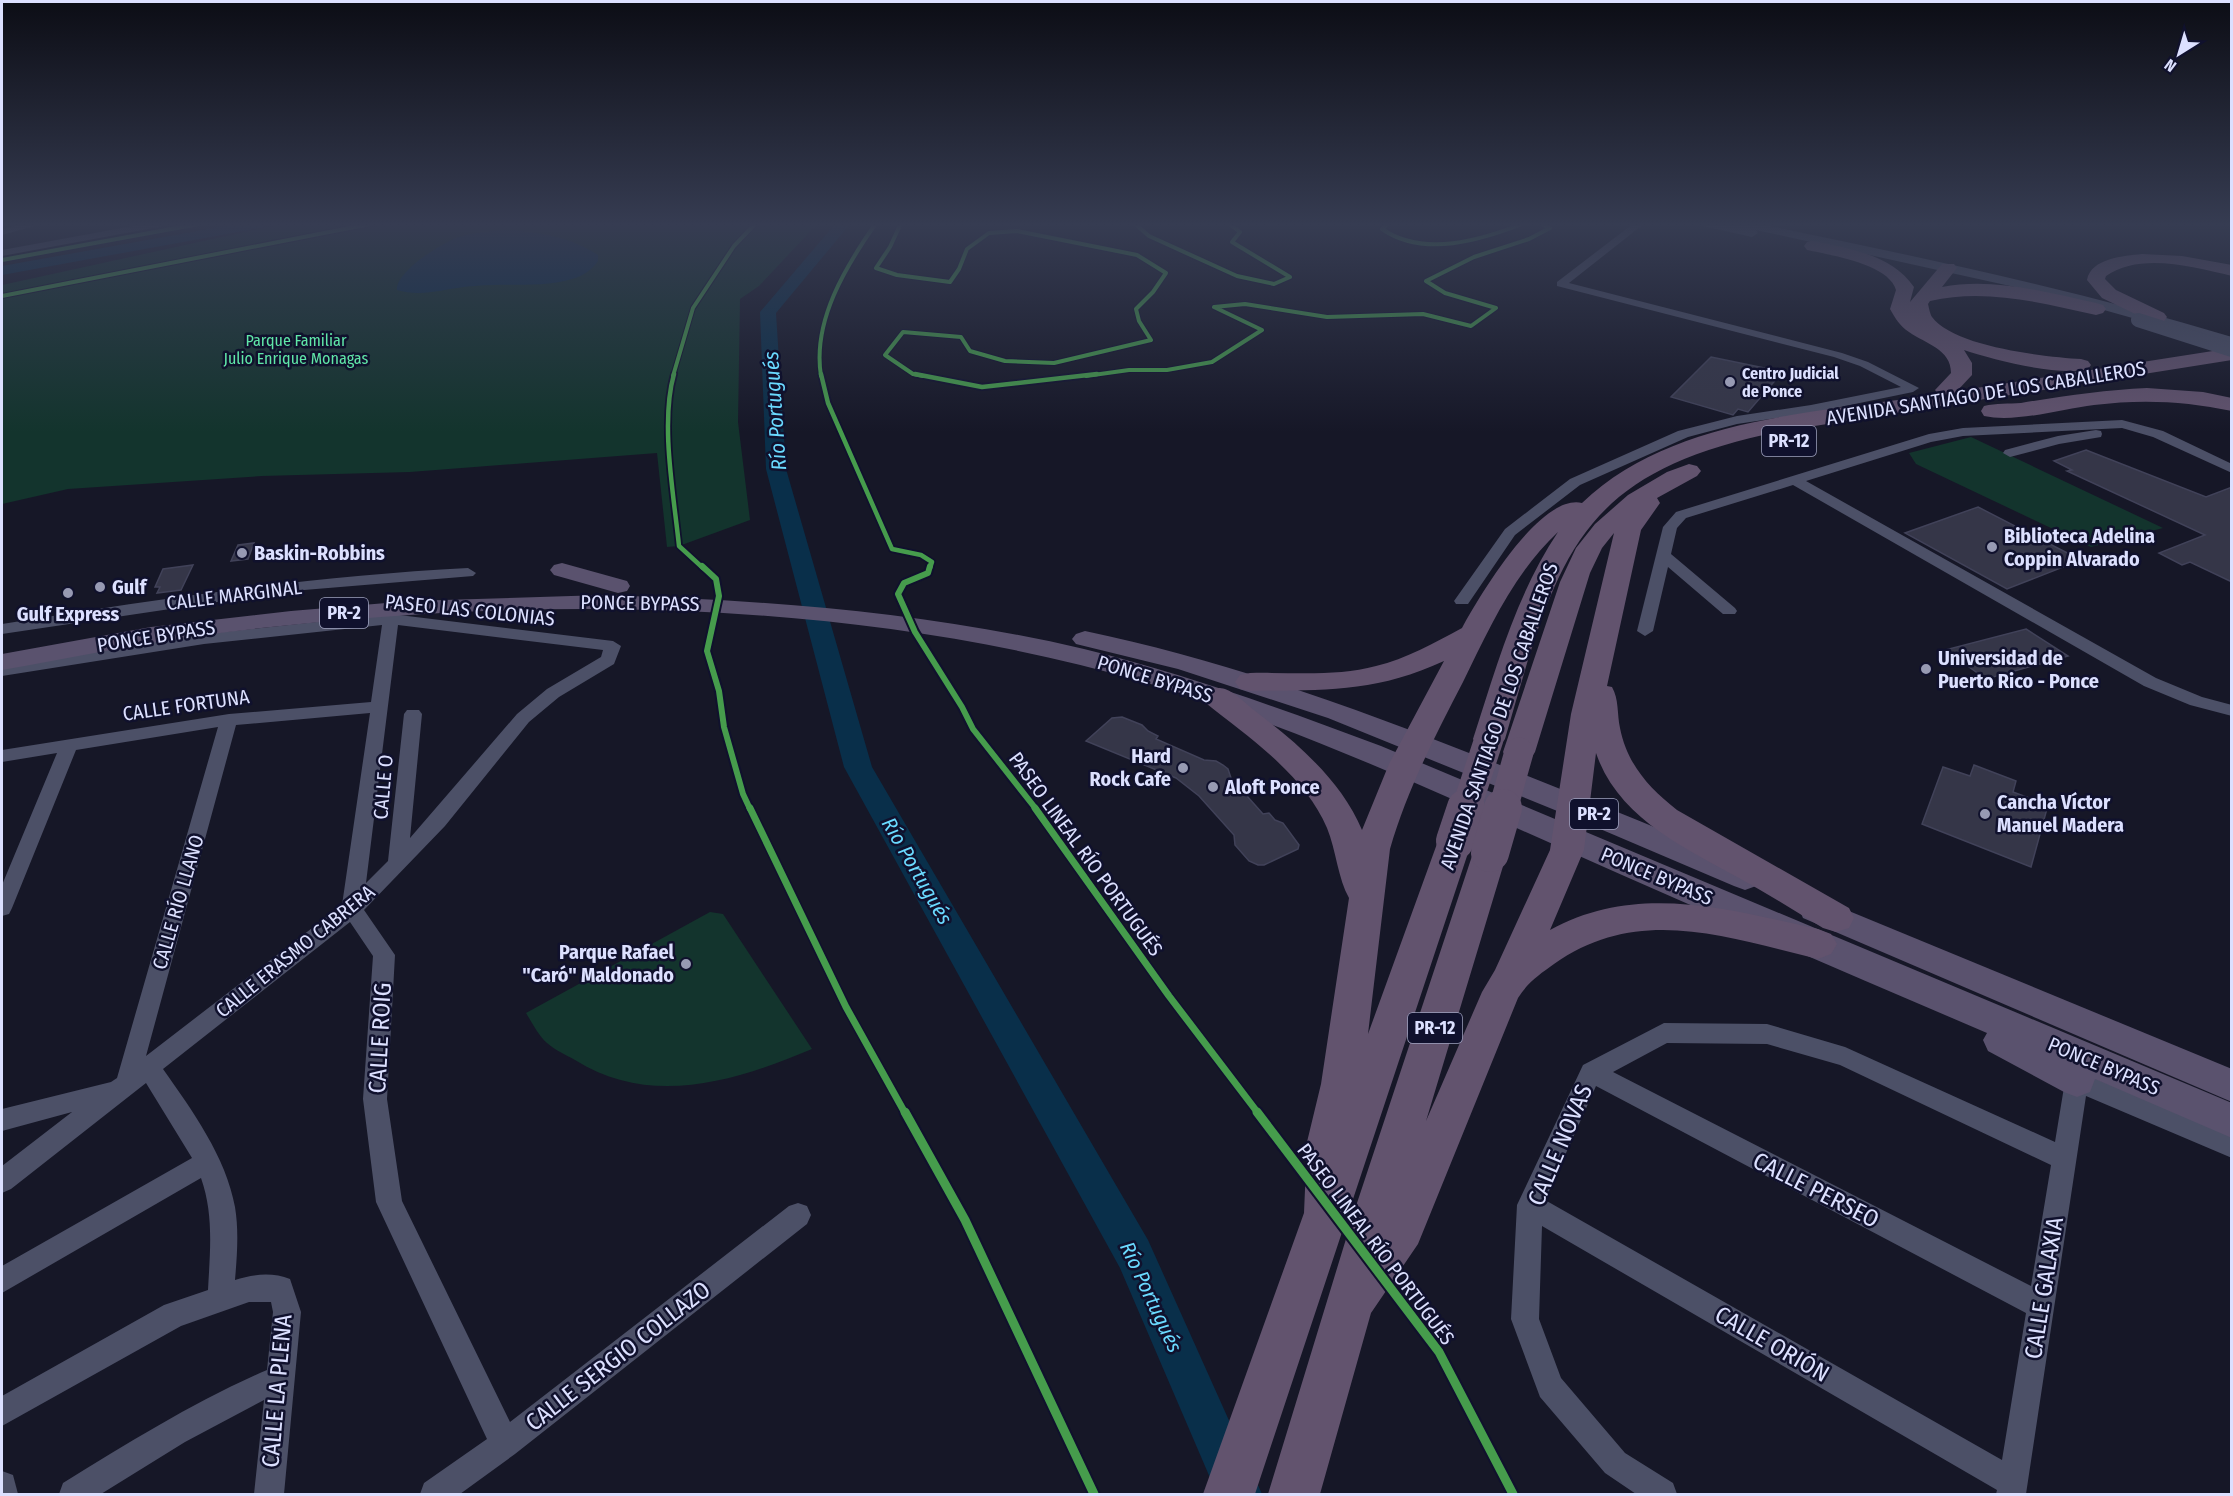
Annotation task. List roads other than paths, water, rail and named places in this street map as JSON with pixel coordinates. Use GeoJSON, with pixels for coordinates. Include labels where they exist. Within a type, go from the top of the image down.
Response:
{"type":"FeatureCollection","features":[{"type":"Feature","properties":{"kind":"highway"},"geometry":{"type":"LineString","coordinates":[[1904,293],[1900,304],[1905,317],[1913,325],[1950,348],[1962,363],[1962,375],[1946,390]]}},
{"type":"Feature","properties":{"kind":"highway"},"geometry":{"type":"LineString","coordinates":[[1927,293],[1917,308],[1924,321],[1943,334],[1966,345],[2031,361],[2100,365]]}},
{"type":"Feature","properties":{"kind":"highway"},"geometry":{"type":"LineString","coordinates":[[1924,297],[1943,293]]}},
{"type":"Feature","properties":{"kind":"highway"},"geometry":{"type":"LineString","coordinates":[[2014,293],[2096,309]]}},
{"type":"Feature","properties":{"kind":"highway"},"geometry":{"type":"LineString","coordinates":[[2108,293],[2157,317]]}},
{"type":"Feature","properties":{"kind":"highway"},"geometry":{"type":"LineString","coordinates":[[1831,418],[1847,409],[1946,390],[2232,343]]}},
{"type":"Feature","properties":{"kind":"highway","name":"AVENIDA SANTIAGO DE LOS CABALLEROS"},"geometry":{"type":"LineString","coordinates":[[1391,1216],[1473,847],[1488,739],[1526,626],[1554,556],[1586,513],[1605,495],[1657,462],[1685,450],[1746,434],[2232,352]]}},
{"type":"Feature","properties":{"kind":"highway"},"geometry":{"type":"LineString","coordinates":[[1968,411],[2009,411],[2134,393],[2221,373]]}},
{"type":"Feature","properties":{"kind":"highway","name":"AVENIDA SANTIAGO DE LOS CABALLEROS"},"geometry":{"type":"LineString","coordinates":[[1228,1494],[1325,1211],[1336,1152],[1473,847],[1519,752],[1546,662],[1581,564],[1593,543],[1615,518],[1639,498],[1671,478],[1713,461],[1763,447],[1968,411],[2221,373]]}},
{"type":"Feature","properties":{"kind":"highway"},"geometry":{"type":"LineString","coordinates":[[2134,393],[2178,393],[2232,405]]}},
{"type":"Feature","properties":{"kind":"highway"},"geometry":{"type":"LineString","coordinates":[[1294,1494],[1350,1302],[1501,992],[1510,978],[1567,850],[1586,714],[1628,529],[1642,508],[1671,478]]}},
{"type":"Feature","properties":{"kind":"highway"},"geometry":{"type":"LineString","coordinates":[[1336,1152],[1342,1083],[1364,915],[1379,829],[1410,754],[1472,634],[1525,551],[1563,513],[1605,495]]}},
{"type":"Feature","properties":{"kind":"highway"},"geometry":{"type":"LineString","coordinates":[[562,570],[618,586]]}},
{"type":"Feature","properties":{"kind":"highway","name":"PONCE BYPASS"},"geometry":{"type":"LineString","coordinates":[[2,645],[256,597],[406,590],[618,586],[792,611],[937,621],[1089,640],[1154,655],[1250,682],[1410,754],[1569,838],[1827,931],[2232,1086]]}},
{"type":"Feature","properties":{"kind":"highway","name":"PONCE BYPASS"},"geometry":{"type":"LineString","coordinates":[[2,662],[131,638],[201,628],[385,609],[689,596]]}},
{"type":"Feature","properties":{"kind":"highway","name":"PONCE BYPASS"},"geometry":{"type":"LineString","coordinates":[[937,621],[1084,658],[1410,754],[1573,806],[1686,852],[1827,931],[1910,984],[2232,1121]]}},
{"type":"Feature","properties":{"kind":"highway"},"geometry":{"type":"LineString","coordinates":[[1250,682],[1339,681],[1365,678],[1417,663],[1472,634]]}},
{"type":"Feature","properties":{"kind":"highway"},"geometry":{"type":"LineString","coordinates":[[1597,662],[1605,736],[1610,754],[1632,789],[1681,831],[1827,931]]}},
{"type":"Feature","properties":{"kind":"highway"},"geometry":{"type":"LineString","coordinates":[[1218,697],[1280,746],[1309,773],[1328,797],[1353,849],[1364,915]]}},
{"type":"Feature","properties":{"kind":"highway"},"geometry":{"type":"LineString","coordinates":[[1510,978],[1545,950],[1580,931],[1616,920],[1637,917],[1715,921],[1827,931]]}},
{"type":"Feature","properties":{"kind":"highway"},"geometry":{"type":"LineString","coordinates":[[1910,984],[1980,1029],[2077,1081]]}},
{"type":"Feature","properties":{"kind":"street"},"geometry":{"type":"LineString","coordinates":[[1462,601],[1510,532],[1575,482],[1683,434],[1737,420],[1811,409],[1913,388],[1864,364],[1838,355],[1596,293]]}},
{"type":"Feature","properties":{"kind":"street"},"geometry":{"type":"LineString","coordinates":[[2032,293],[2138,320],[2232,352]]}},
{"type":"Feature","properties":{"kind":"street"},"geometry":{"type":"LineString","coordinates":[[2056,293],[2157,317],[2232,343]]}},
{"type":"Feature","properties":{"kind":"street"},"geometry":{"type":"LineString","coordinates":[[1646,631],[1670,527],[1681,515],[1929,438],[1952,434],[2122,424],[2150,431],[2232,469]]}},
{"type":"Feature","properties":{"kind":"street"},"geometry":{"type":"LineString","coordinates":[[2010,453],[2105,434],[2084,425]]}},
{"type":"Feature","properties":{"kind":"street"},"geometry":{"type":"LineString","coordinates":[[2178,444],[2197,440],[2232,456]]}},
{"type":"Feature","properties":{"kind":"street"},"geometry":{"type":"LineString","coordinates":[[1793,479],[2150,682],[2196,701],[2232,711]]}},
{"type":"Feature","properties":{"kind":"street"},"geometry":{"type":"LineString","coordinates":[[1662,554],[1729,611]]}},
{"type":"Feature","properties":{"kind":"street","name":"CALLE MARGINAL"},"geometry":{"type":"LineString","coordinates":[[2,628],[199,597],[256,597],[374,578],[468,573]]}},
{"type":"Feature","properties":{"kind":"street"},"geometry":{"type":"LineString","coordinates":[[352,909],[391,619]]}},
{"type":"Feature","properties":{"kind":"street","name":"PASEO LAS COLONIAS"},"geometry":{"type":"LineString","coordinates":[[2,671],[204,639],[391,619],[613,646]]}},
{"type":"Feature","properties":{"kind":"street","name":"CALLE ERASMO CABRERA"},"geometry":{"type":"LineString","coordinates":[[2,1181],[352,909],[438,821],[523,718],[553,693],[608,660],[613,646]]}},
{"type":"Feature","properties":{"kind":"street","name":"CALLE FORTUNA"},"geometry":{"type":"LineString","coordinates":[[2,756],[229,720],[378,707]]}},
{"type":"Feature","properties":{"kind":"street","name":"CALLE O"},"geometry":{"type":"LineString","coordinates":[[398,864],[413,714]]}},
{"type":"Feature","properties":{"kind":"street","name":"CALLE RÍO LLANO"},"geometry":{"type":"LineString","coordinates":[[122,1087],[229,720]]}},
{"type":"Feature","properties":{"kind":"street"},"geometry":{"type":"LineString","coordinates":[[2,908],[70,744]]}},
{"type":"Feature","properties":{"kind":"street","name":"CALLE ROIG"},"geometry":{"type":"LineString","coordinates":[[352,909],[384,955],[375,1099],[389,1202],[505,1444]]}},
{"type":"Feature","properties":{"kind":"street","name":"CALLE NOVAS"},"geometry":{"type":"LineString","coordinates":[[1662,1494],[1615,1463],[1550,1388],[1525,1319],[1530,1205],[1591,1072],[1664,1033],[1767,1034],[1845,1058],[2065,1160]]}},
{"type":"Feature","properties":{"kind":"street"},"geometry":{"type":"LineString","coordinates":[[2,1412],[174,1315],[221,1299],[224,1238],[220,1197],[186,1121],[148,1067]]}},
{"type":"Feature","properties":{"kind":"street","name":"CALLE PERSEO"},"geometry":{"type":"LineString","coordinates":[[1591,1072],[2041,1306]]}},
{"type":"Feature","properties":{"kind":"street"},"geometry":{"type":"LineString","coordinates":[[2077,1081],[2232,1147]]}},
{"type":"Feature","properties":{"kind":"street","name":"CALLE GALAXIA"},"geometry":{"type":"LineString","coordinates":[[2012,1489],[2077,1081]]}},
{"type":"Feature","properties":{"kind":"street"},"geometry":{"type":"LineString","coordinates":[[2,1120],[122,1087]]}},
{"type":"Feature","properties":{"kind":"street"},"geometry":{"type":"LineString","coordinates":[[2,1280],[205,1163]]}},
{"type":"Feature","properties":{"kind":"street","name":"CALLE ORIÓN"},"geometry":{"type":"LineString","coordinates":[[1530,1205],[2012,1489]]}},
{"type":"Feature","properties":{"kind":"street","name":"CALLE SERGIO COLLAZO"},"geometry":{"type":"LineString","coordinates":[[435,1494],[505,1444],[798,1215]]}},
{"type":"Feature","properties":{"kind":"street","name":"CALLE LA PLENA"},"geometry":{"type":"LineString","coordinates":[[221,1299],[249,1289],[281,1288],[287,1312],[282,1378],[268,1494]]}},
{"type":"Feature","properties":{"kind":"street"},"geometry":{"type":"LineString","coordinates":[[74,1494],[171,1433],[252,1390],[282,1378]]}},
{"type":"Feature","properties":{"kind":"street"},"geometry":{"type":"LineString","coordinates":[[2,1486],[3,1494]]}},
{"type":"Feature","properties":{"kind":"waterway","name":"Río Portugués"},"geometry":{"type":"LineString","coordinates":[[784,293],[768,312],[776,469],[858,767],[1134,1254],[1240,1494]]}},
{"type":"Feature","properties":{"kind":"place","name":"Centro Judicial de Ponce"},"geometry":{"type":"Point","coordinates":[1730,382]}},
{"type":"Feature","properties":{"kind":"place","name":"Biblioteca Adelina Coppin Alvarado"},"geometry":{"type":"Point","coordinates":[1992,547]}},
{"type":"Feature","properties":{"kind":"place","name":"Baskin-Robbins"},"geometry":{"type":"Point","coordinates":[242,553]}},
{"type":"Feature","properties":{"kind":"place","name":"Gulf"},"geometry":{"type":"Point","coordinates":[100,587]}},
{"type":"Feature","properties":{"kind":"place","name":"Gulf Express"},"geometry":{"type":"Point","coordinates":[68,593]}},
{"type":"Feature","properties":{"kind":"place","name":"Universidad de Puerto Rico - Ponce"},"geometry":{"type":"Point","coordinates":[1926,669]}},
{"type":"Feature","properties":{"kind":"place","name":"Hard Rock Cafe"},"geometry":{"type":"Point","coordinates":[1183,768]}},
{"type":"Feature","properties":{"kind":"place","name":"Aloft Ponce"},"geometry":{"type":"Point","coordinates":[1213,787]}},
{"type":"Feature","properties":{"kind":"place","name":"Cancha Víctor Manuel Madera"},"geometry":{"type":"Point","coordinates":[1985,814]}},
{"type":"Feature","properties":{"kind":"place","name":"Parque Rafael \"Caró\" Maldonado"},"geometry":{"type":"Point","coordinates":[686,964]}},
{"type":"Feature","properties":{"kind":"park label","name":"Parque Familiar Julio Enrique Monagas"},"geometry":{"type":"Point","coordinates":[296,349]}}]}
